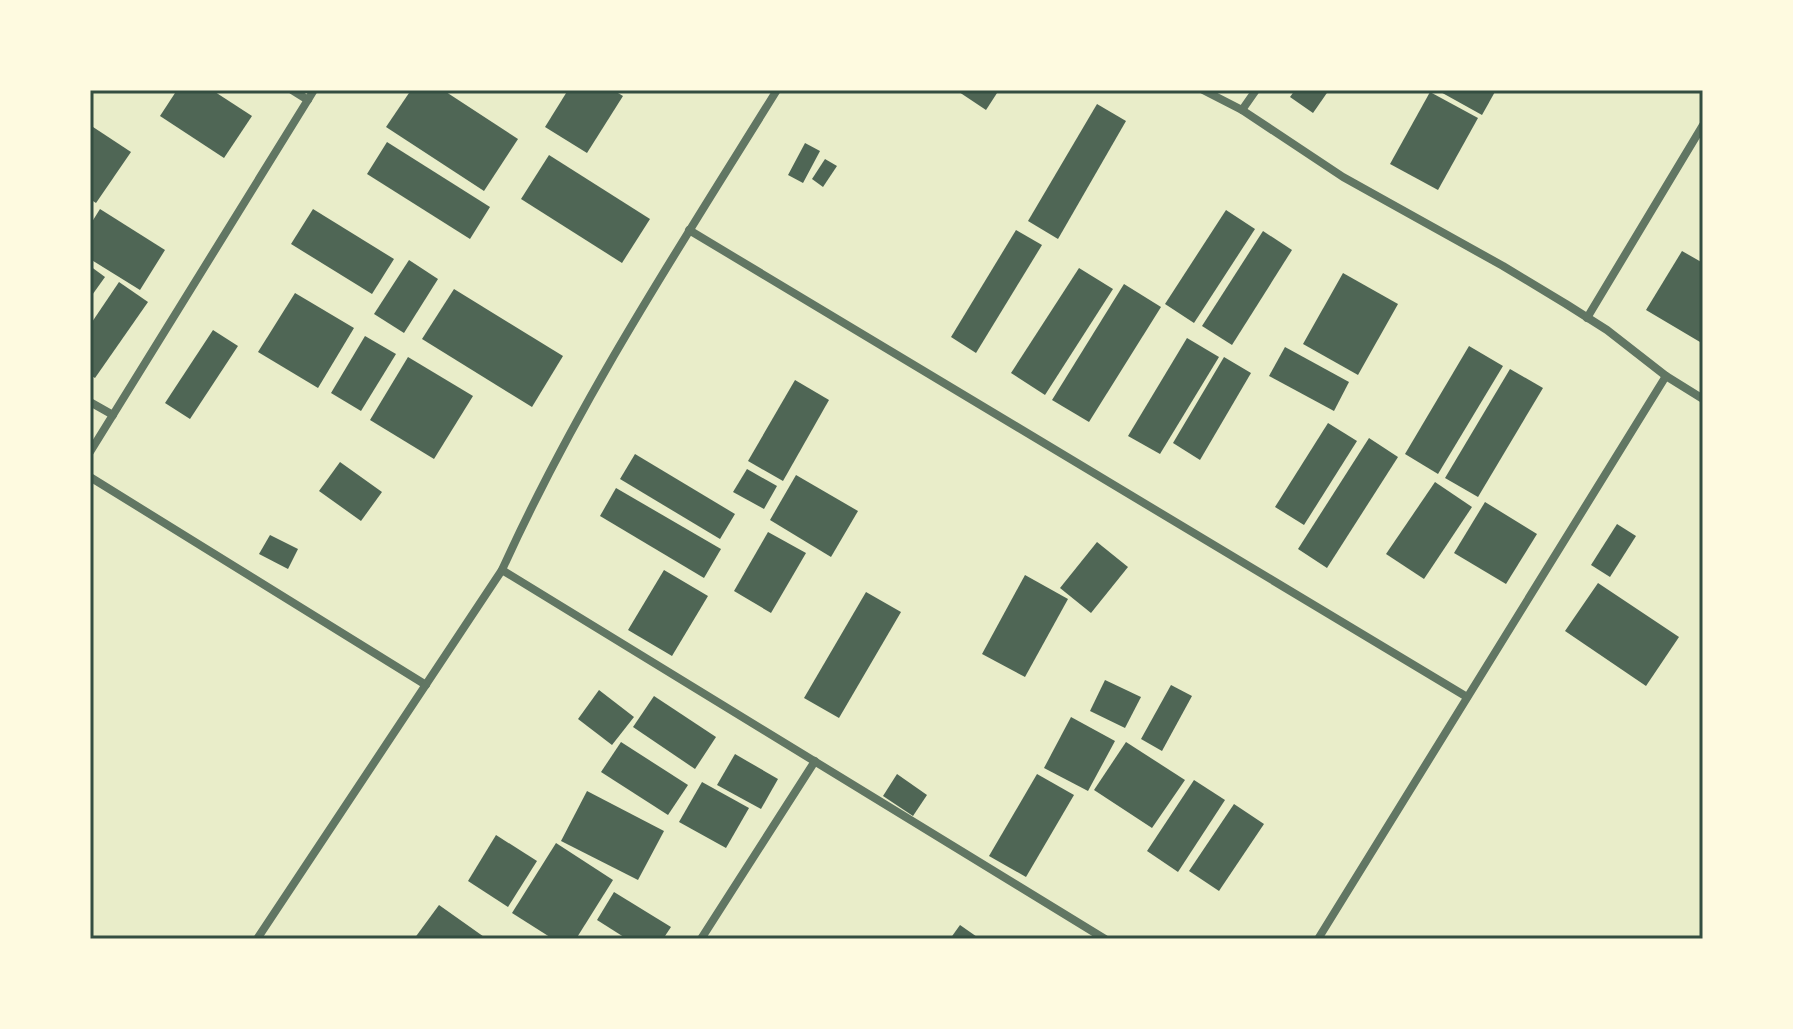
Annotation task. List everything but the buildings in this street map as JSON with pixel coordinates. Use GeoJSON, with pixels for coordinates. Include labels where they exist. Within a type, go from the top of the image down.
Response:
{"type":"FeatureCollection","features":[{"type":"Feature","properties":{"kind":"street"},"geometry":{"type":"LineString","coordinates":[[292,90],[308,100]]}},
{"type":"Feature","properties":{"kind":"street"},"geometry":{"type":"LineString","coordinates":[[90,452],[314,90]]}},
{"type":"Feature","properties":{"kind":"street"},"geometry":{"type":"LineString","coordinates":[[257,939],[502,570],[532,503],[689,230],[777,90]]}},
{"type":"Feature","properties":{"kind":"street"},"geometry":{"type":"LineString","coordinates":[[1203,90],[1242,110],[1343,177],[1491,259],[1587,318],[1703,399]]}},
{"type":"Feature","properties":{"kind":"street"},"geometry":{"type":"LineString","coordinates":[[1242,110],[1256,90]]}},
{"type":"Feature","properties":{"kind":"street"},"geometry":{"type":"LineString","coordinates":[[1587,318],[1703,125]]}},
{"type":"Feature","properties":{"kind":"street"},"geometry":{"type":"LineString","coordinates":[[689,230],[1467,697]]}},
{"type":"Feature","properties":{"kind":"street"},"geometry":{"type":"LineString","coordinates":[[1318,939],[1666,376]]}},
{"type":"Feature","properties":{"kind":"street"},"geometry":{"type":"LineString","coordinates":[[90,402],[113,415]]}},
{"type":"Feature","properties":{"kind":"street"},"geometry":{"type":"LineString","coordinates":[[90,477],[426,685]]}},
{"type":"Feature","properties":{"kind":"street"},"geometry":{"type":"LineString","coordinates":[[502,570],[1105,939]]}},
{"type":"Feature","properties":{"kind":"street"},"geometry":{"type":"LineString","coordinates":[[701,939],[815,761]]}}]}
